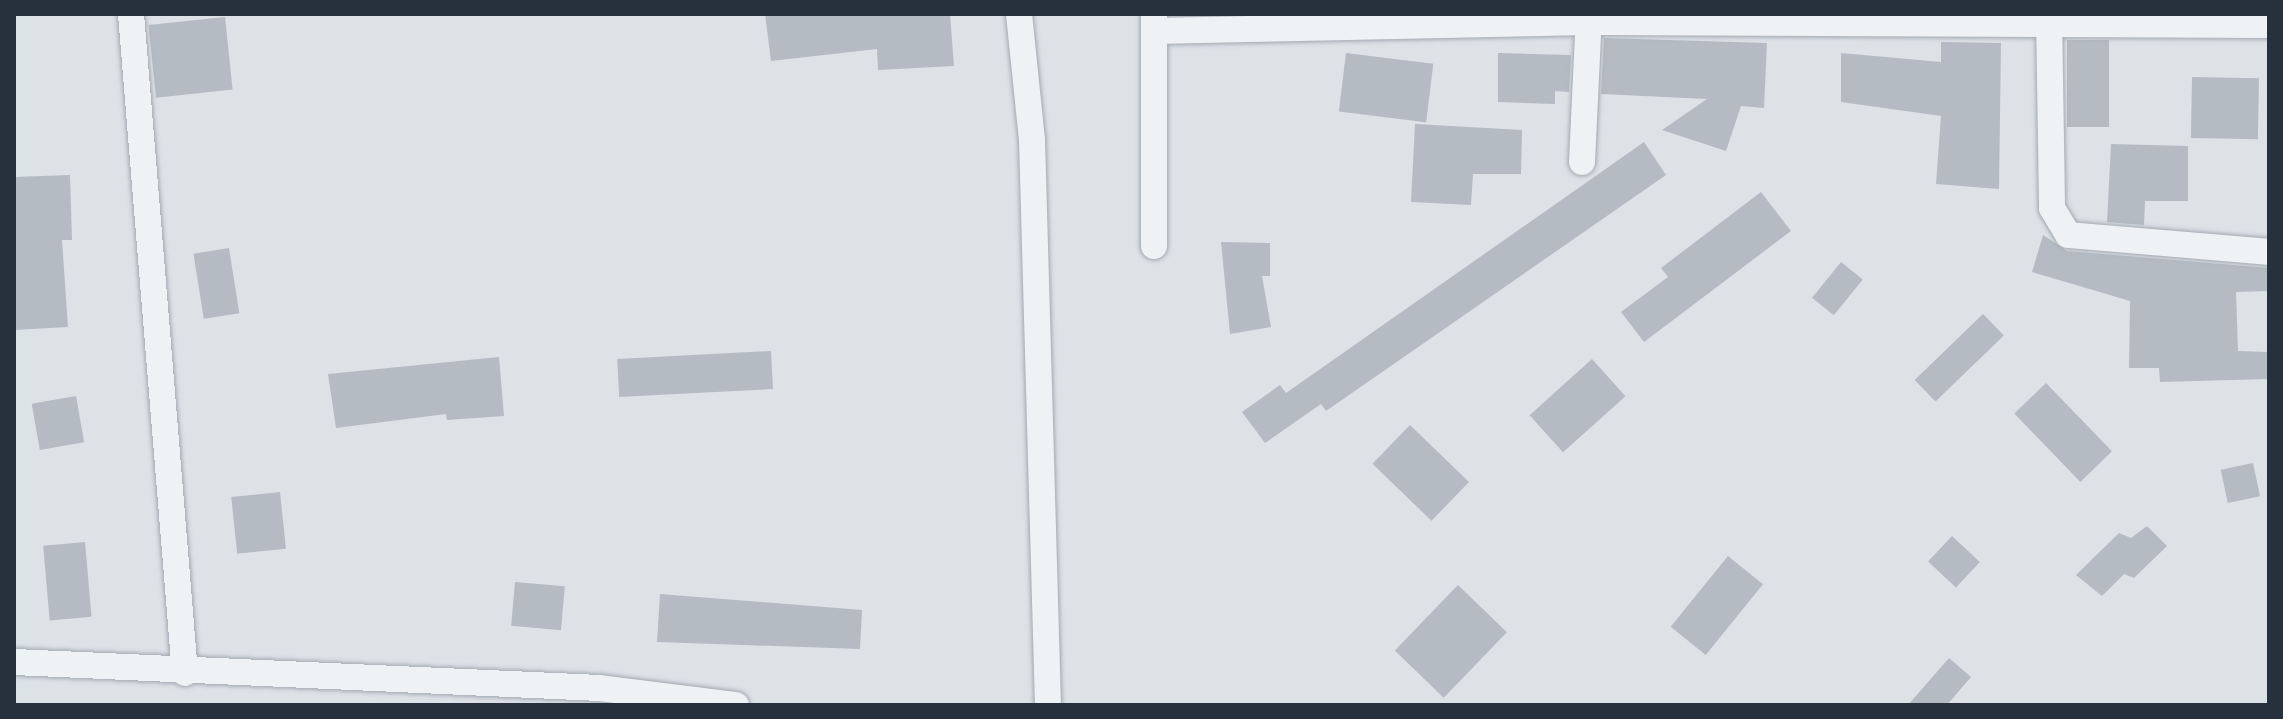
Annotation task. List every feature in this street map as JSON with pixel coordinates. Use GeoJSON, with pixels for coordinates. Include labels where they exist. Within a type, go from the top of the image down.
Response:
{"type":"FeatureCollection","features":[{"type":"Feature","properties":{"kind":"street"},"geometry":{"type":"LineString","coordinates":[[131,14],[185,673]]}},
{"type":"Feature","properties":{"kind":"street"},"geometry":{"type":"LineString","coordinates":[[1019,14],[1032,140],[1048,705]]}},
{"type":"Feature","properties":{"kind":"street"},"geometry":{"type":"LineString","coordinates":[[1582,162],[1589,18]]}},
{"type":"Feature","properties":{"kind":"street"},"geometry":{"type":"LineString","coordinates":[[1154,246],[1154,23],[1589,18],[2269,25]]}},
{"type":"Feature","properties":{"kind":"street"},"geometry":{"type":"LineString","coordinates":[[2049,21],[2052,208],[2068,235],[2269,252]]}},
{"type":"Feature","properties":{"kind":"street"},"geometry":{"type":"LineString","coordinates":[[14,662],[185,673],[599,688],[736,705]]}},
{"type":"Feature","properties":{"kind":"building"},"geometry":{"type":"Polygon","coordinates":[[[765,14],[950,14],[954,66],[878,70],[877,49],[771,61],[765,14]]]}},
{"type":"Feature","properties":{"kind":"building"},"geometry":{"type":"Polygon","coordinates":[[[225,17],[233,90],[156,98],[148,25],[225,17]]]}},
{"type":"Feature","properties":{"kind":"building"},"geometry":{"type":"Polygon","coordinates":[[[1604,38],[1767,43],[1764,108],[1741,106],[1726,151],[1662,130],[1707,99],[1601,94],[1604,38]]]}},
{"type":"Feature","properties":{"kind":"building"},"geometry":{"type":"Polygon","coordinates":[[[2067,40],[2109,40],[2109,127],[2067,127],[2067,40]]]}},
{"type":"Feature","properties":{"kind":"building"},"geometry":{"type":"Polygon","coordinates":[[[1941,42],[2001,43],[1999,189],[1936,184],[1941,116],[1841,102],[1841,53],[1941,62],[1941,42]]]}},
{"type":"Feature","properties":{"kind":"building"},"geometry":{"type":"Polygon","coordinates":[[[1346,53],[1433,64],[1426,122],[1339,112],[1346,53]]]}},
{"type":"Feature","properties":{"kind":"building"},"geometry":{"type":"Polygon","coordinates":[[[1498,53],[1571,55],[1569,92],[1555,91],[1555,104],[1498,102],[1498,53]]]}},
{"type":"Feature","properties":{"kind":"building"},"geometry":{"type":"Polygon","coordinates":[[[2192,77],[2259,78],[2258,139],[2191,138],[2192,77]]]}},
{"type":"Feature","properties":{"kind":"building"},"geometry":{"type":"Polygon","coordinates":[[[1415,124],[1522,130],[1521,174],[1473,174],[1471,205],[1411,202],[1415,124]]]}},
{"type":"Feature","properties":{"kind":"building"},"geometry":{"type":"Polygon","coordinates":[[[1644,142],[1666,175],[1326,411],[1321,404],[1265,443],[1242,412],[1280,385],[1286,393],[1644,142]]]}},
{"type":"Feature","properties":{"kind":"building"},"geometry":{"type":"Polygon","coordinates":[[[2111,144],[2188,146],[2188,201],[2145,201],[2144,225],[2107,222],[2111,144]]]}},
{"type":"Feature","properties":{"kind":"building"},"geometry":{"type":"Polygon","coordinates":[[[70,175],[72,240],[62,240],[68,327],[14,330],[14,177],[70,175]]]}},
{"type":"Feature","properties":{"kind":"building"},"geometry":{"type":"Polygon","coordinates":[[[1761,192],[1791,231],[1644,342],[1621,312],[1668,277],[1661,268],[1761,192]]]}},
{"type":"Feature","properties":{"kind":"building"},"geometry":{"type":"Polygon","coordinates":[[[2043,235],[2067,251],[2269,268],[2269,291],[2236,292],[2238,351],[2269,352],[2269,379],[2160,382],[2159,368],[2129,368],[2130,301],[2032,272],[2043,235]]]}},
{"type":"Feature","properties":{"kind":"building"},"geometry":{"type":"Polygon","coordinates":[[[1221,242],[1270,243],[1270,276],[1262,276],[1271,327],[1230,334],[1221,242]]]}},
{"type":"Feature","properties":{"kind":"building"},"geometry":{"type":"Polygon","coordinates":[[[229,248],[239,313],[204,319],[193,254],[229,248]]]}},
{"type":"Feature","properties":{"kind":"building"},"geometry":{"type":"Polygon","coordinates":[[[1841,262],[1863,280],[1834,315],[1812,298],[1841,262]]]}},
{"type":"Feature","properties":{"kind":"building"},"geometry":{"type":"Polygon","coordinates":[[[1983,314],[2004,336],[1936,402],[1915,380],[1983,314]]]}},
{"type":"Feature","properties":{"kind":"building"},"geometry":{"type":"Polygon","coordinates":[[[771,351],[773,389],[619,397],[617,359],[771,351]]]}},
{"type":"Feature","properties":{"kind":"building"},"geometry":{"type":"Polygon","coordinates":[[[499,357],[504,416],[447,420],[446,414],[336,428],[328,374],[499,357]]]}},
{"type":"Feature","properties":{"kind":"building"},"geometry":{"type":"Polygon","coordinates":[[[1592,359],[1625,396],[1563,452],[1530,415],[1592,359]]]}},
{"type":"Feature","properties":{"kind":"building"},"geometry":{"type":"Polygon","coordinates":[[[2046,383],[2112,451],[2080,482],[2014,414],[2046,383]]]}},
{"type":"Feature","properties":{"kind":"building"},"geometry":{"type":"Polygon","coordinates":[[[76,396],[84,442],[40,450],[32,404],[76,396]]]}},
{"type":"Feature","properties":{"kind":"building"},"geometry":{"type":"Polygon","coordinates":[[[1410,425],[1469,482],[1431,521],[1372,464],[1410,425]]]}},
{"type":"Feature","properties":{"kind":"building"},"geometry":{"type":"Polygon","coordinates":[[[2253,463],[2260,496],[2228,503],[2221,470],[2253,463]]]}},
{"type":"Feature","properties":{"kind":"building"},"geometry":{"type":"Polygon","coordinates":[[[280,492],[286,549],[237,554],[231,497],[280,492]]]}},
{"type":"Feature","properties":{"kind":"building"},"geometry":{"type":"Polygon","coordinates":[[[2147,526],[2167,546],[2134,578],[2124,574],[2102,596],[2076,575],[2119,533],[2131,538],[2147,526]]]}},
{"type":"Feature","properties":{"kind":"building"},"geometry":{"type":"Polygon","coordinates":[[[1952,536],[1980,562],[1956,588],[1928,562],[1952,536]]]}},
{"type":"Feature","properties":{"kind":"building"},"geometry":{"type":"Polygon","coordinates":[[[85,542],[92,617],[50,620],[43,546],[85,542]]]}},
{"type":"Feature","properties":{"kind":"building"},"geometry":{"type":"Polygon","coordinates":[[[1728,556],[1763,584],[1706,655],[1671,627],[1728,556]]]}},
{"type":"Feature","properties":{"kind":"building"},"geometry":{"type":"Polygon","coordinates":[[[515,582],[565,586],[561,630],[511,626],[515,582]]]}},
{"type":"Feature","properties":{"kind":"building"},"geometry":{"type":"Polygon","coordinates":[[[1458,585],[1507,632],[1444,698],[1395,650],[1458,585]]]}},
{"type":"Feature","properties":{"kind":"building"},"geometry":{"type":"Polygon","coordinates":[[[660,594],[862,610],[860,649],[657,642],[660,594]]]}},
{"type":"Feature","properties":{"kind":"building"},"geometry":{"type":"Polygon","coordinates":[[[1949,658],[1971,677],[1947,705],[1908,705],[1949,658]]]}}]}
